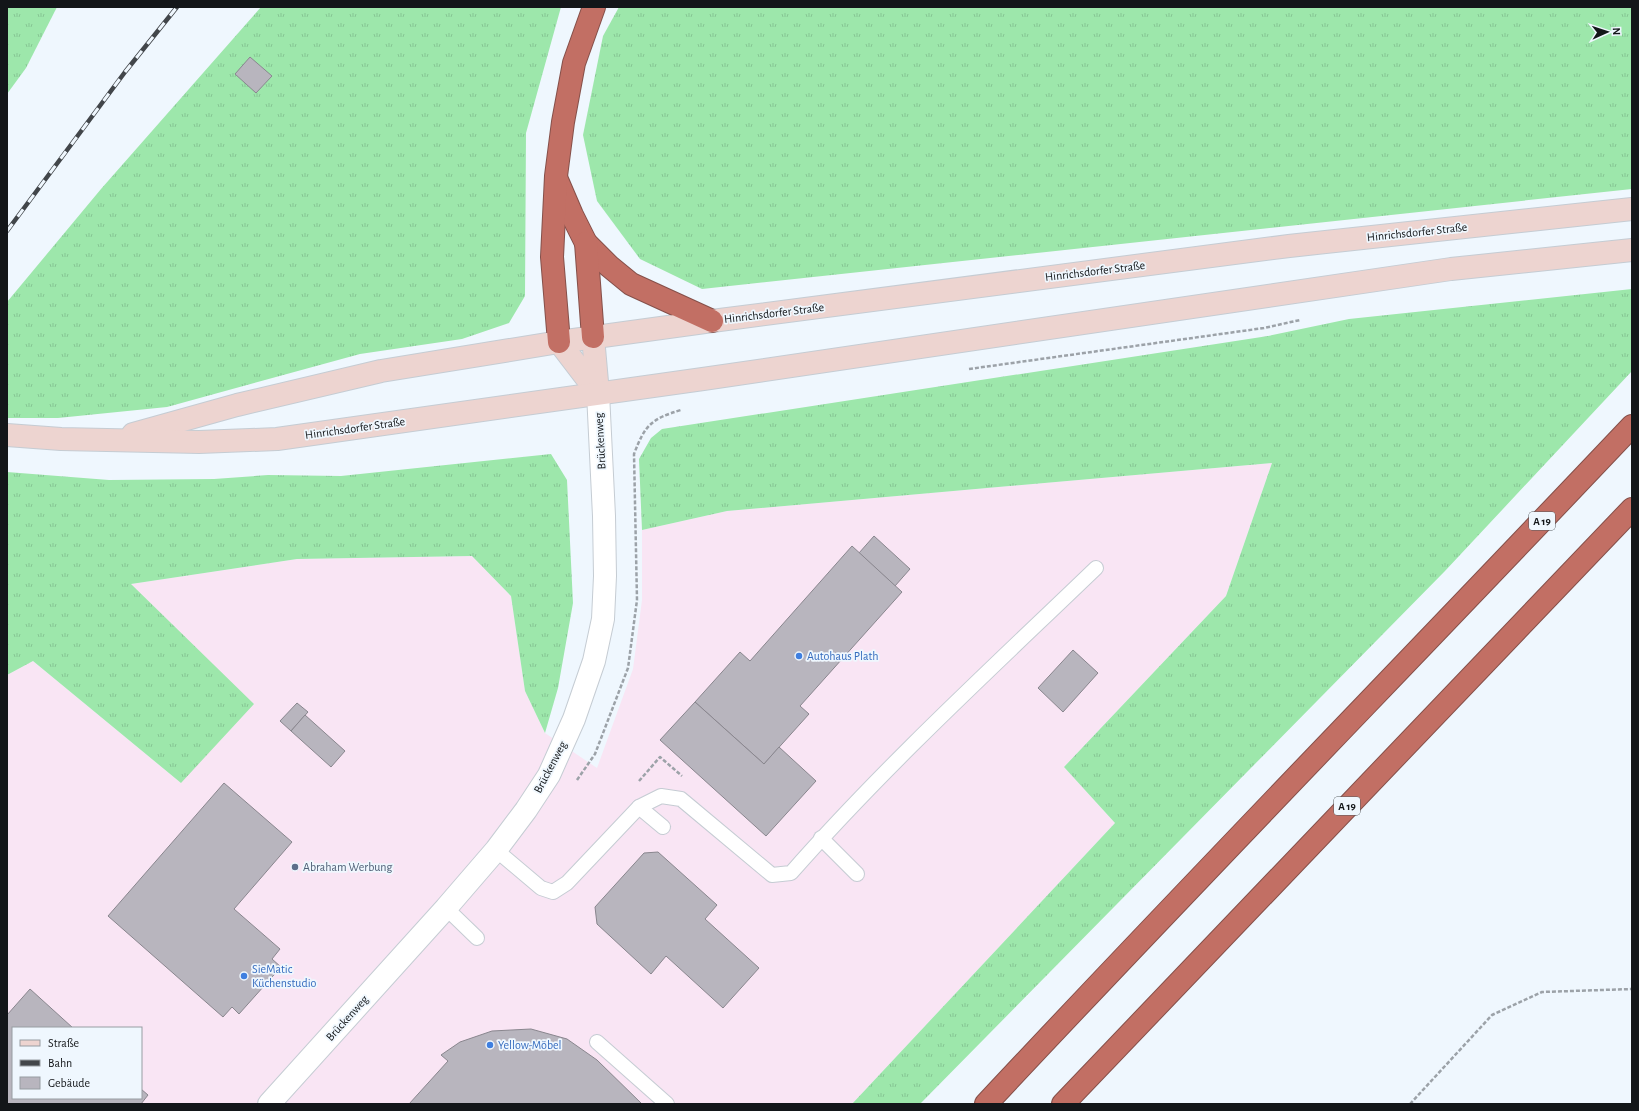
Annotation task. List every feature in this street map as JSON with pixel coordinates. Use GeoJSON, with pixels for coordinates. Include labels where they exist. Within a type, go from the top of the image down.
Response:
{"type":"FeatureCollection","features":[{"type":"Feature","properties":{"kind":"highway"},"geometry":{"type":"LineString","coordinates":[[559,342],[552,257],[556,176],[563,122],[574,63],[594,7]]}},
{"type":"Feature","properties":{"kind":"highway"},"geometry":{"type":"LineString","coordinates":[[556,176],[572,215],[586,243],[609,266],[631,284],[712,321]]}},
{"type":"Feature","properties":{"kind":"highway"},"geometry":{"type":"LineString","coordinates":[[586,243],[593,338]]}},
{"type":"Feature","properties":{"kind":"highway","name":"A 19"},"geometry":{"type":"LineString","coordinates":[[986,1104],[1114,966],[1452,616],[1632,426]]}},
{"type":"Feature","properties":{"kind":"highway","name":"A 19"},"geometry":{"type":"LineString","coordinates":[[1063,1104],[1632,509]]}},
{"type":"Feature","properties":{"kind":"main road","name":"Hinrichsdorfer Straße"},"geometry":{"type":"LineString","coordinates":[[111,440],[237,405],[381,371],[559,342],[1282,247],[1632,209]]}},
{"type":"Feature","properties":{"kind":"main road","name":"Hinrichsdorfer Straße"},"geometry":{"type":"LineString","coordinates":[[7,435],[61,439],[199,442],[277,439],[711,378],[1452,269],[1632,250]]}},
{"type":"Feature","properties":{"kind":"main road","name":"Brückenweg"},"geometry":{"type":"LineString","coordinates":[[593,338],[598,393]]}},
{"type":"Feature","properties":{"kind":"main road"},"geometry":{"type":"LineString","coordinates":[[559,342],[598,393]]}},
{"type":"Feature","properties":{"kind":"street","name":"Brückenweg"},"geometry":{"type":"LineString","coordinates":[[269,1104],[446,908],[496,850],[526,810],[549,775],[574,719],[594,661],[603,619],[605,576],[598,393]]}},
{"type":"Feature","properties":{"kind":"lane"},"geometry":{"type":"LineString","coordinates":[[496,850],[541,888],[553,892],[567,883],[639,807],[661,796],[681,799],[772,875],[791,873],[821,838],[927,730],[1096,568]]}},
{"type":"Feature","properties":{"kind":"lane"},"geometry":{"type":"LineString","coordinates":[[639,807],[662,827]]}},
{"type":"Feature","properties":{"kind":"lane"},"geometry":{"type":"LineString","coordinates":[[821,838],[857,874]]}},
{"type":"Feature","properties":{"kind":"lane"},"geometry":{"type":"LineString","coordinates":[[446,908],[477,938]]}},
{"type":"Feature","properties":{"kind":"lane"},"geometry":{"type":"LineString","coordinates":[[597,1042],[667,1104]]}},
{"type":"Feature","properties":{"kind":"path"},"geometry":{"type":"LineString","coordinates":[[966,369],[1264,328],[1308,318]]}},
{"type":"Feature","properties":{"kind":"path"},"geometry":{"type":"LineString","coordinates":[[650,423],[665,415],[686,409]]}},
{"type":"Feature","properties":{"kind":"path"},"geometry":{"type":"LineString","coordinates":[[1410,1104],[1492,1015],[1542,992],[1632,989]]}},
{"type":"Feature","properties":{"kind":"shaded area"},"geometry":{"type":"Polygon","coordinates":[[[1272,463],[1226,596],[1064,767],[1115,823],[852,1104],[7,1104],[7,675],[33,661],[181,783],[131,584],[297,559],[472,556],[511,596],[525,691],[545,733],[597,768],[633,669],[642,600],[642,530],[727,511],[1272,463]]]}},
{"type":"Feature","properties":{"kind":"green space"},"geometry":{"type":"Polygon","coordinates":[[[7,7],[57,7],[26,68],[7,94],[7,7]]]}},
{"type":"Feature","properties":{"kind":"green space"},"geometry":{"type":"Polygon","coordinates":[[[261,7],[561,7],[526,133],[525,296],[509,323],[462,339],[360,354],[167,407],[58,418],[7,418],[7,302],[101,189],[261,7]]]}},
{"type":"Feature","properties":{"kind":"green space"},"geometry":{"type":"Polygon","coordinates":[[[619,7],[1632,7],[1632,189],[702,289],[640,259],[597,201],[583,135],[603,36],[619,7]]]}},
{"type":"Feature","properties":{"kind":"green space"},"geometry":{"type":"Polygon","coordinates":[[[1632,289],[1632,371],[1445,571],[920,1104],[852,1104],[1115,823],[1064,767],[1226,596],[1272,463],[727,511],[642,530],[639,459],[651,438],[662,429],[1268,336],[1349,319],[1632,289]]]}},
{"type":"Feature","properties":{"kind":"green space"},"geometry":{"type":"Polygon","coordinates":[[[551,454],[567,480],[573,603],[558,688],[545,733],[525,691],[511,596],[472,556],[297,559],[131,584],[254,704],[181,783],[33,661],[7,675],[7,472],[109,480],[214,479],[268,475],[341,476],[551,454]]]}},
{"type":"Feature","properties":{"kind":"building"},"geometry":{"type":"Polygon","coordinates":[[[250,57],[272,76],[256,93],[235,74],[250,57]]]}},
{"type":"Feature","properties":{"kind":"building"},"geometry":{"type":"Polygon","coordinates":[[[874,536],[910,569],[895,586],[859,553],[874,536]]]}},
{"type":"Feature","properties":{"kind":"building","name":"Autohaus Plath"},"geometry":{"type":"Polygon","coordinates":[[[852,546],[902,592],[800,706],[809,714],[764,764],[695,702],[740,652],[750,661],[852,546]]]}},
{"type":"Feature","properties":{"kind":"building"},"geometry":{"type":"Polygon","coordinates":[[[1073,650],[1098,673],[1063,712],[1038,688],[1073,650]]]}},
{"type":"Feature","properties":{"kind":"building"},"geometry":{"type":"Polygon","coordinates":[[[695,702],[764,764],[779,747],[816,781],[766,836],[660,740],[695,702]]]}},
{"type":"Feature","properties":{"kind":"building"},"geometry":{"type":"Polygon","coordinates":[[[297,703],[308,712],[291,731],[280,721],[297,703]]]}},
{"type":"Feature","properties":{"kind":"building"},"geometry":{"type":"Polygon","coordinates":[[[305,715],[345,751],[331,767],[291,731],[305,715]]]}},
{"type":"Feature","properties":{"kind":"building"},"geometry":{"type":"Polygon","coordinates":[[[224,783],[292,842],[234,909],[280,949],[272,959],[281,967],[239,1014],[232,1007],[223,1017],[108,916],[224,783]]]}},
{"type":"Feature","properties":{"kind":"building"},"geometry":{"type":"Polygon","coordinates":[[[658,852],[717,905],[705,919],[759,968],[723,1008],[666,956],[651,974],[597,924],[595,907],[644,853],[658,852]]]}},
{"type":"Feature","properties":{"kind":"building"},"geometry":{"type":"Polygon","coordinates":[[[30,989],[72,1027],[12,1027],[12,1099],[142,1099],[142,1090],[148,1095],[141,1104],[7,1104],[7,1015],[30,989]]]}},
{"type":"Feature","properties":{"kind":"building"},"geometry":{"type":"Polygon","coordinates":[[[531,1029],[567,1039],[597,1060],[642,1104],[409,1104],[448,1061],[441,1055],[460,1042],[492,1031],[531,1029]]]}},
{"type":"Feature","properties":{"kind":"railway"},"geometry":{"type":"LineString","coordinates":[[7,231],[125,72],[177,7]]}},
{"type":"Feature","properties":{"kind":"place","name":"Autohaus Plath"},"geometry":{"type":"Point","coordinates":[799,656]}},
{"type":"Feature","properties":{"kind":"place","name":"Abraham Werbung"},"geometry":{"type":"Point","coordinates":[295,867]}},
{"type":"Feature","properties":{"kind":"place","name":"SieMatic Küchenstudio"},"geometry":{"type":"Point","coordinates":[244,976]}},
{"type":"Feature","properties":{"kind":"place","name":"Yellow-Möbel"},"geometry":{"type":"Point","coordinates":[490,1045]}}]}
